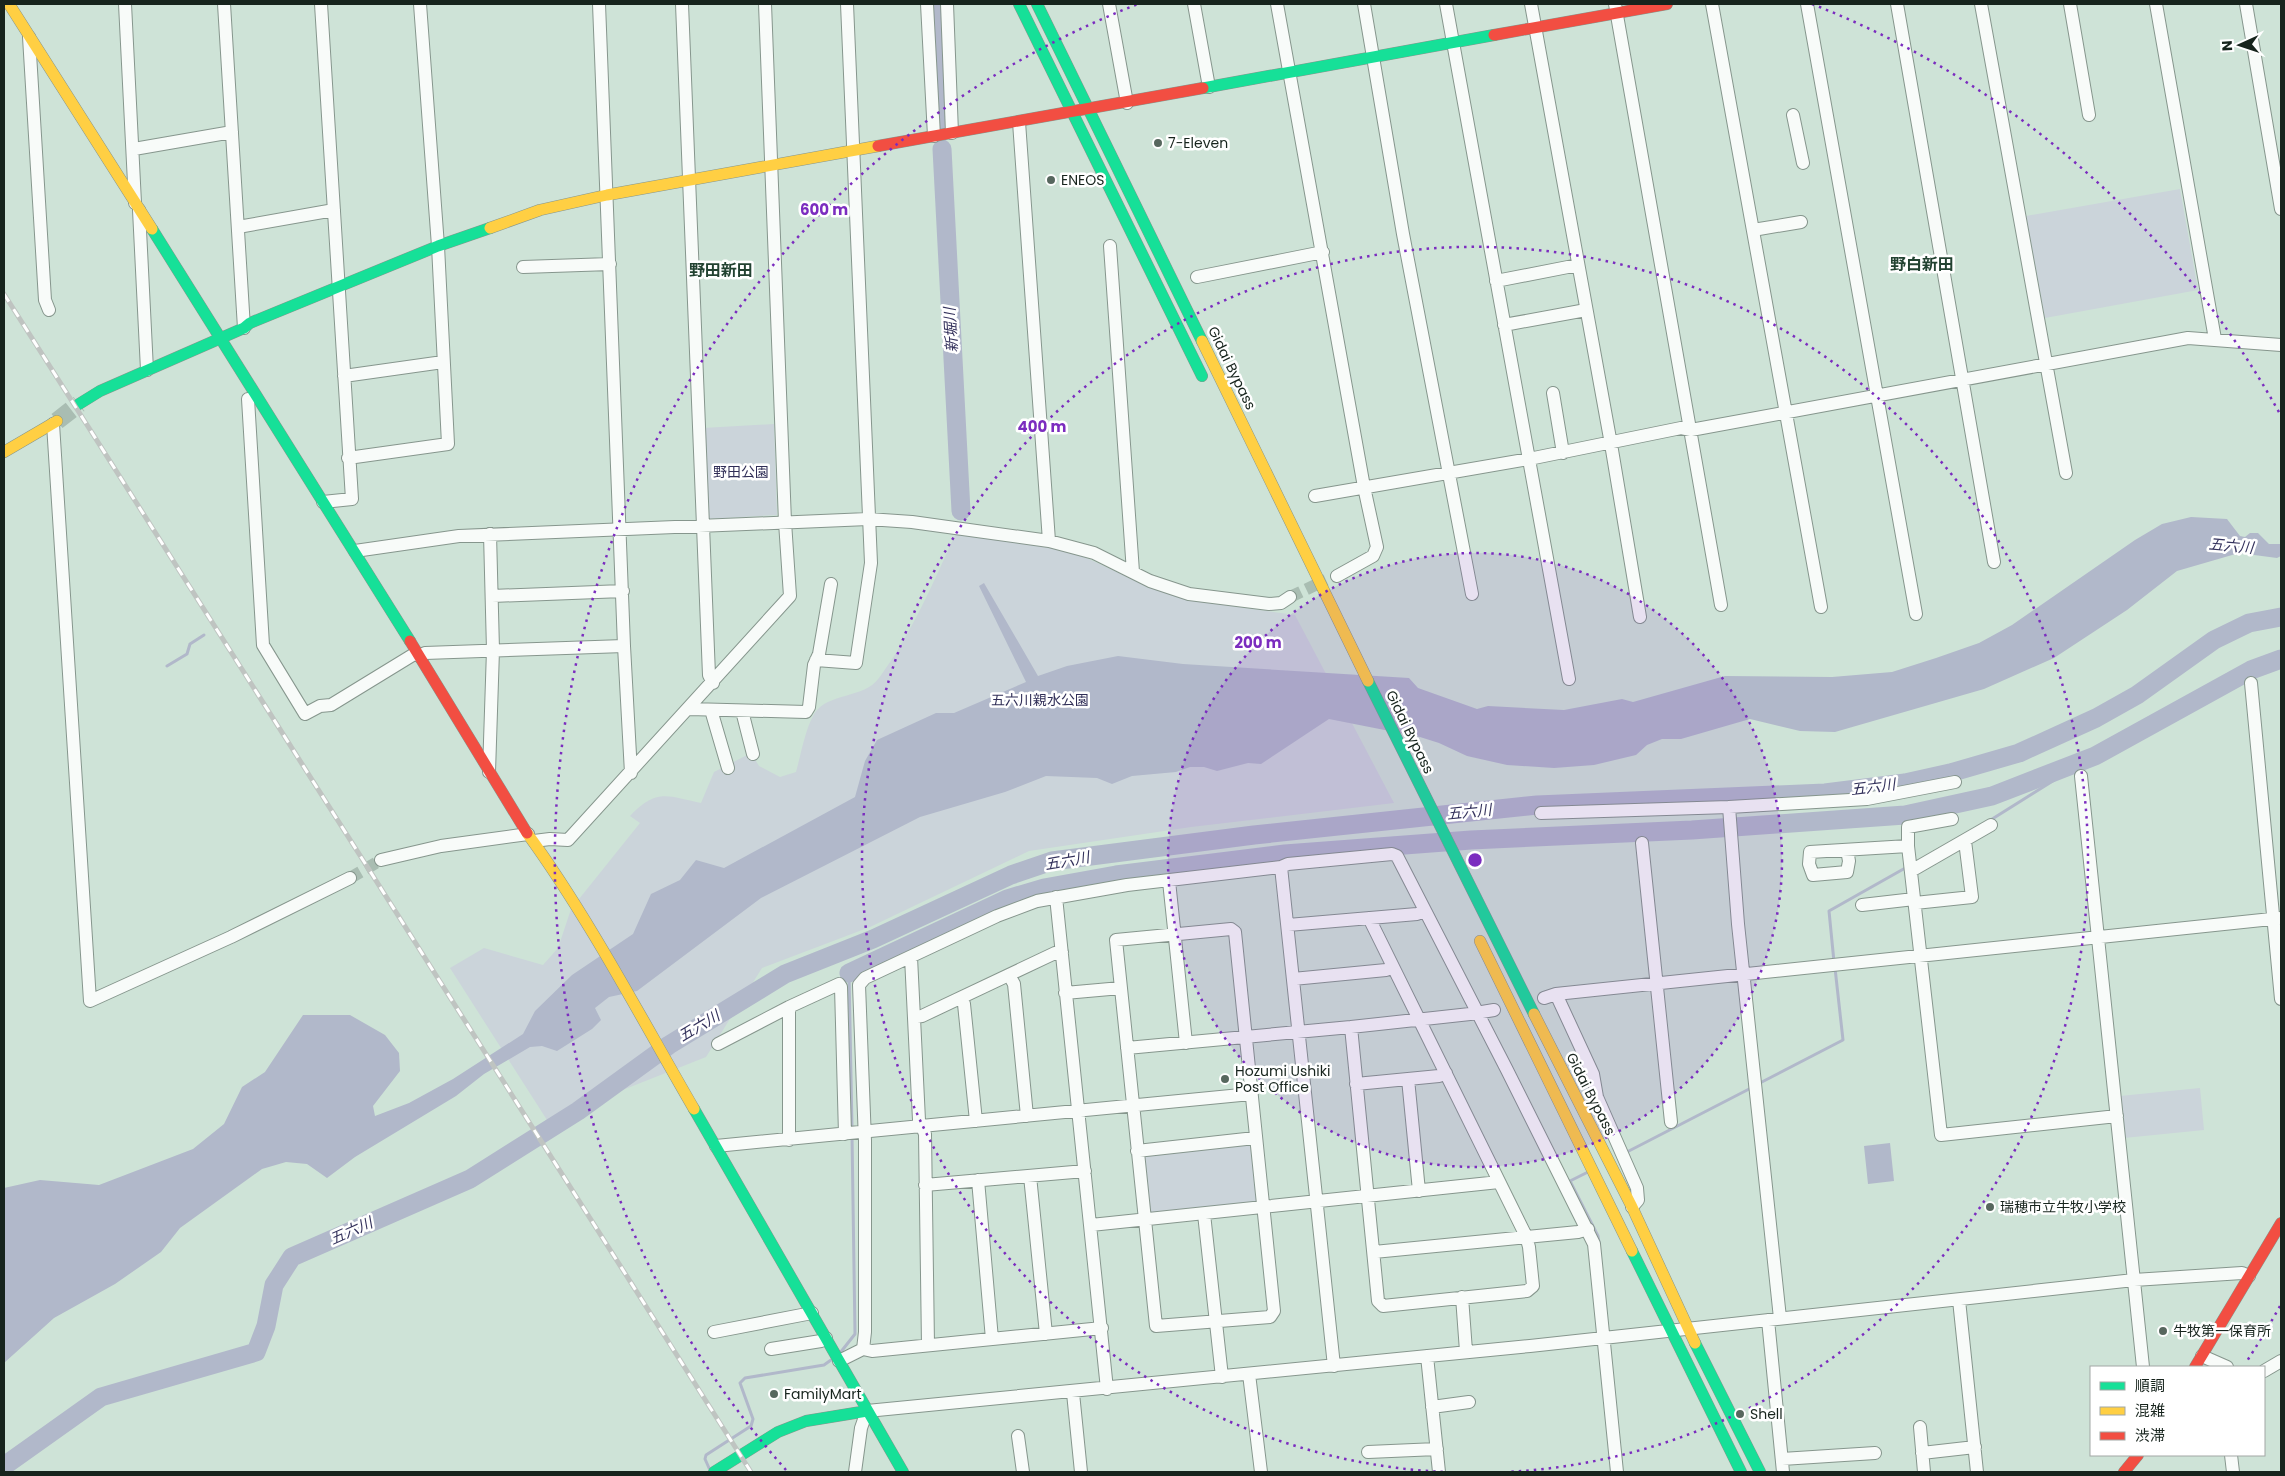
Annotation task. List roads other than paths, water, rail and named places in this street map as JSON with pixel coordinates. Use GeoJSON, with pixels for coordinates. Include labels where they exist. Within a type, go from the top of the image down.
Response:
{"type":"FeatureCollection","features":[{"type":"Feature","properties":{"kind":"main road"},"geometry":{"type":"LineString","coordinates":[[9,4],[355,551],[489,772],[583,917],[903,1472]]}},
{"type":"Feature","properties":{"kind":"main road"},"geometry":{"type":"LineString","coordinates":[[1019,4],[1208,388]]}},
{"type":"Feature","properties":{"kind":"main road","name":"Gidai Bypass"},"geometry":{"type":"LineString","coordinates":[[1037,4],[1456,860],[1632,1207],[1688,1328],[1760,1472]]}},
{"type":"Feature","properties":{"kind":"main road"},"geometry":{"type":"LineString","coordinates":[[79,404],[100,391],[244,328],[250,323],[438,246],[540,210],[607,195],[852,153],[934,136],[1020,122],[1088,108],[1127,103],[1290,71],[1535,28],[1616,9],[1667,4]]}},
{"type":"Feature","properties":{"kind":"main road"},"geometry":{"type":"LineString","coordinates":[[4,452],[55,423]]}},
{"type":"Feature","properties":{"kind":"main road"},"geometry":{"type":"LineString","coordinates":[[1473,927],[1741,1472]]}},
{"type":"Feature","properties":{"kind":"main road"},"geometry":{"type":"LineString","coordinates":[[2196,1366],[2281,1223]]}},
{"type":"Feature","properties":{"kind":"main road"},"geometry":{"type":"LineString","coordinates":[[716,1472],[778,1432],[806,1421],[867,1411]]}},
{"type":"Feature","properties":{"kind":"main road"},"geometry":{"type":"LineString","coordinates":[[2124,1472],[2137,1456]]}},
{"type":"Feature","properties":{"kind":"street"},"geometry":{"type":"LineString","coordinates":[[125,4],[147,370]]}},
{"type":"Feature","properties":{"kind":"street"},"geometry":{"type":"LineString","coordinates":[[224,4],[244,328]]}},
{"type":"Feature","properties":{"kind":"street"},"geometry":{"type":"LineString","coordinates":[[321,4],[352,499],[323,502]]}},
{"type":"Feature","properties":{"kind":"street"},"geometry":{"type":"LineString","coordinates":[[348,458],[448,444],[438,246],[420,4]]}},
{"type":"Feature","properties":{"kind":"street"},"geometry":{"type":"LineString","coordinates":[[599,4],[624,646],[631,773]]}},
{"type":"Feature","properties":{"kind":"street"},"geometry":{"type":"LineString","coordinates":[[682,4],[709,676],[712,683]]}},
{"type":"Feature","properties":{"kind":"street"},"geometry":{"type":"LineString","coordinates":[[381,860],[441,846],[531,838],[568,840],[631,773],[790,596],[785,522],[766,4]]}},
{"type":"Feature","properties":{"kind":"street"},"geometry":{"type":"LineString","coordinates":[[816,660],[856,663],[871,562],[847,4]]}},
{"type":"Feature","properties":{"kind":"street"},"geometry":{"type":"LineString","coordinates":[[928,4],[934,136]]}},
{"type":"Feature","properties":{"kind":"street"},"geometry":{"type":"LineString","coordinates":[[947,4],[952,134]]}},
{"type":"Feature","properties":{"kind":"street"},"geometry":{"type":"LineString","coordinates":[[1109,4],[1127,103]]}},
{"type":"Feature","properties":{"kind":"street"},"geometry":{"type":"LineString","coordinates":[[1194,4],[1210,87]]}},
{"type":"Feature","properties":{"kind":"street"},"geometry":{"type":"LineString","coordinates":[[1277,4],[1364,487],[1377,547],[1373,556],[1337,576]]}},
{"type":"Feature","properties":{"kind":"street"},"geometry":{"type":"LineString","coordinates":[[1364,4],[1447,473],[1472,594]]}},
{"type":"Feature","properties":{"kind":"street"},"geometry":{"type":"LineString","coordinates":[[1446,4],[1569,679]]}},
{"type":"Feature","properties":{"kind":"street"},"geometry":{"type":"LineString","coordinates":[[1531,4],[1611,444],[1640,617]]}},
{"type":"Feature","properties":{"kind":"street"},"geometry":{"type":"LineString","coordinates":[[1712,4],[1821,608]]}},
{"type":"Feature","properties":{"kind":"street"},"geometry":{"type":"LineString","coordinates":[[1807,4],[1916,614]]}},
{"type":"Feature","properties":{"kind":"street"},"geometry":{"type":"LineString","coordinates":[[1897,4],[1994,562]]}},
{"type":"Feature","properties":{"kind":"street"},"geometry":{"type":"LineString","coordinates":[[1981,4],[2066,473]]}},
{"type":"Feature","properties":{"kind":"street"},"geometry":{"type":"LineString","coordinates":[[2070,4],[2089,116]]}},
{"type":"Feature","properties":{"kind":"street"},"geometry":{"type":"LineString","coordinates":[[2156,4],[2215,339]]}},
{"type":"Feature","properties":{"kind":"street"},"geometry":{"type":"LineString","coordinates":[[2246,4],[2281,209]]}},
{"type":"Feature","properties":{"kind":"street"},"geometry":{"type":"LineString","coordinates":[[1616,9],[1721,605]]}},
{"type":"Feature","properties":{"kind":"street"},"geometry":{"type":"LineString","coordinates":[[29,34],[45,300],[49,310]]}},
{"type":"Feature","properties":{"kind":"street"},"geometry":{"type":"LineString","coordinates":[[1793,115],[1803,163]]}},
{"type":"Feature","properties":{"kind":"street"},"geometry":{"type":"LineString","coordinates":[[1020,122],[1049,542]]}},
{"type":"Feature","properties":{"kind":"street"},"geometry":{"type":"LineString","coordinates":[[134,149],[232,132]]}},
{"type":"Feature","properties":{"kind":"street"},"geometry":{"type":"LineString","coordinates":[[238,227],[334,210]]}},
{"type":"Feature","properties":{"kind":"street"},"geometry":{"type":"LineString","coordinates":[[1753,230],[1801,222]]}},
{"type":"Feature","properties":{"kind":"street"},"geometry":{"type":"LineString","coordinates":[[1110,246],[1132,572]]}},
{"type":"Feature","properties":{"kind":"street"},"geometry":{"type":"LineString","coordinates":[[1197,277],[1323,252]]}},
{"type":"Feature","properties":{"kind":"street"},"geometry":{"type":"LineString","coordinates":[[523,267],[610,264]]}},
{"type":"Feature","properties":{"kind":"street"},"geometry":{"type":"LineString","coordinates":[[1496,281],[1578,265]]}},
{"type":"Feature","properties":{"kind":"street"},"geometry":{"type":"LineString","coordinates":[[1504,324],[1586,310]]}},
{"type":"Feature","properties":{"kind":"street"},"geometry":{"type":"LineString","coordinates":[[1315,496],[1563,453],[1682,428],[1691,430],[1963,381],[2188,338],[2281,345]]}},
{"type":"Feature","properties":{"kind":"street"},"geometry":{"type":"LineString","coordinates":[[344,376],[443,362]]}},
{"type":"Feature","properties":{"kind":"street"},"geometry":{"type":"LineString","coordinates":[[1553,393],[1563,453]]}},
{"type":"Feature","properties":{"kind":"street"},"geometry":{"type":"LineString","coordinates":[[248,399],[262,645],[306,714],[320,706],[332,705],[418,654],[624,646]]}},
{"type":"Feature","properties":{"kind":"street"},"geometry":{"type":"LineString","coordinates":[[55,423],[90,1001],[231,937],[350,878]]}},
{"type":"Feature","properties":{"kind":"street"},"geometry":{"type":"LineString","coordinates":[[355,551],[459,536],[490,534],[868,519],[912,522],[1049,542],[1094,553],[1132,572],[1189,594],[1269,604],[1281,603],[1290,597]]}},
{"type":"Feature","properties":{"kind":"street"},"geometry":{"type":"LineString","coordinates":[[489,772],[493,650],[490,534]]}},
{"type":"Feature","properties":{"kind":"street"},"geometry":{"type":"LineString","coordinates":[[689,709],[806,712],[809,707],[831,584]]}},
{"type":"Feature","properties":{"kind":"street"},"geometry":{"type":"LineString","coordinates":[[492,596],[622,591]]}},
{"type":"Feature","properties":{"kind":"street"},"geometry":{"type":"LineString","coordinates":[[2251,683],[2277,918],[2281,999]]}},
{"type":"Feature","properties":{"kind":"street"},"geometry":{"type":"LineString","coordinates":[[711,710],[728,768]]}},
{"type":"Feature","properties":{"kind":"street"},"geometry":{"type":"LineString","coordinates":[[742,711],[753,754]]}},
{"type":"Feature","properties":{"kind":"street"},"geometry":{"type":"LineString","coordinates":[[2080,776],[2099,937],[2143,1366]]}},
{"type":"Feature","properties":{"kind":"street"},"geometry":{"type":"LineString","coordinates":[[1541,813],[1729,807],[1867,799],[1899,795],[1955,782]]}},
{"type":"Feature","properties":{"kind":"street"},"geometry":{"type":"LineString","coordinates":[[1729,807],[1743,975],[1755,1085],[1774,1319],[1783,1472]]}},
{"type":"Feature","properties":{"kind":"street"},"geometry":{"type":"LineString","coordinates":[[1952,819],[1908,828],[1941,1135],[2117,1116]]}},
{"type":"Feature","properties":{"kind":"street"},"geometry":{"type":"LineString","coordinates":[[1847,850],[1910,860],[1965,842],[1991,825]]}},
{"type":"Feature","properties":{"kind":"street"},"geometry":{"type":"LineString","coordinates":[[1862,905],[1972,897],[1965,842]]}},
{"type":"Feature","properties":{"kind":"street"},"geometry":{"type":"LineString","coordinates":[[1642,843],[1671,1122]]}},
{"type":"Feature","properties":{"kind":"street"},"geometry":{"type":"LineString","coordinates":[[862,1349],[865,1332],[865,1133],[859,986],[865,978],[997,916],[1038,901],[1169,880],[1281,867],[1288,864],[1392,854],[1397,856],[1594,1244],[1617,1472]]}},
{"type":"Feature","properties":{"kind":"street"},"geometry":{"type":"LineString","coordinates":[[1281,867],[1334,1366]]}},
{"type":"Feature","properties":{"kind":"street"},"geometry":{"type":"LineString","coordinates":[[1169,880],[1186,1043]]}},
{"type":"Feature","properties":{"kind":"street"},"geometry":{"type":"LineString","coordinates":[[1056,897],[1107,1389]]}},
{"type":"Feature","properties":{"kind":"street"},"geometry":{"type":"LineString","coordinates":[[1288,925],[1425,911]]}},
{"type":"Feature","properties":{"kind":"street"},"geometry":{"type":"LineString","coordinates":[[1350,1027],[1378,1301],[1383,1306],[1526,1291],[1533,1286],[1526,1236],[1369,918]]}},
{"type":"Feature","properties":{"kind":"street"},"geometry":{"type":"LineString","coordinates":[[1632,1207],[1638,1200],[1637,1188],[1597,1097],[1593,1074],[1550,996],[2277,918]]}},
{"type":"Feature","properties":{"kind":"street"},"geometry":{"type":"LineString","coordinates":[[1231,929],[1235,932],[1274,1311],[1270,1317],[1156,1326],[1116,940],[1175,935],[1231,929]]}},
{"type":"Feature","properties":{"kind":"street"},"geometry":{"type":"LineString","coordinates":[[915,1017],[922,1016],[1055,953],[1062,952]]}},
{"type":"Feature","properties":{"kind":"street"},"geometry":{"type":"LineString","coordinates":[[912,957],[919,1120],[925,1134],[928,1345]]}},
{"type":"Feature","properties":{"kind":"street"},"geometry":{"type":"LineString","coordinates":[[1293,979],[1386,970],[1393,967]]}},
{"type":"Feature","properties":{"kind":"street"},"geometry":{"type":"LineString","coordinates":[[1009,975],[1014,984],[1027,1116]]}},
{"type":"Feature","properties":{"kind":"street"},"geometry":{"type":"LineString","coordinates":[[718,1044],[789,1007],[839,984],[841,987],[846,1134]]}},
{"type":"Feature","properties":{"kind":"street"},"geometry":{"type":"LineString","coordinates":[[1066,993],[1121,988]]}},
{"type":"Feature","properties":{"kind":"street"},"geometry":{"type":"LineString","coordinates":[[961,998],[964,1004],[976,1121]]}},
{"type":"Feature","properties":{"kind":"street"},"geometry":{"type":"LineString","coordinates":[[789,1007],[789,1140]]}},
{"type":"Feature","properties":{"kind":"street"},"geometry":{"type":"LineString","coordinates":[[1127,1048],[1420,1020],[1494,1010]]}},
{"type":"Feature","properties":{"kind":"street"},"geometry":{"type":"LineString","coordinates":[[1356,1084],[1439,1076],[1446,1073]]}},
{"type":"Feature","properties":{"kind":"street"},"geometry":{"type":"LineString","coordinates":[[1408,1079],[1419,1191]]}},
{"type":"Feature","properties":{"kind":"street"},"geometry":{"type":"LineString","coordinates":[[716,1146],[1251,1094]]}},
{"type":"Feature","properties":{"kind":"street"},"geometry":{"type":"LineString","coordinates":[[1137,1152],[1255,1138]]}},
{"type":"Feature","properties":{"kind":"street"},"geometry":{"type":"LineString","coordinates":[[926,1185],[1085,1171]]}},
{"type":"Feature","properties":{"kind":"street"},"geometry":{"type":"LineString","coordinates":[[1030,1176],[1046,1334]]}},
{"type":"Feature","properties":{"kind":"street"},"geometry":{"type":"LineString","coordinates":[[978,1180],[992,1339]]}},
{"type":"Feature","properties":{"kind":"street"},"geometry":{"type":"LineString","coordinates":[[1091,1225],[1499,1182]]}},
{"type":"Feature","properties":{"kind":"street"},"geometry":{"type":"LineString","coordinates":[[1204,1214],[1222,1377]]}},
{"type":"Feature","properties":{"kind":"street"},"geometry":{"type":"LineString","coordinates":[[1374,1252],[1578,1232],[1588,1229]]}},
{"type":"Feature","properties":{"kind":"street"},"geometry":{"type":"LineString","coordinates":[[855,1472],[861,1428],[867,1411],[1073,1393],[2134,1280],[2242,1273],[2250,1276]]}},
{"type":"Feature","properties":{"kind":"street"},"geometry":{"type":"LineString","coordinates":[[1462,1298],[1466,1351]]}},
{"type":"Feature","properties":{"kind":"street"},"geometry":{"type":"LineString","coordinates":[[1959,1300],[1978,1472]]}},
{"type":"Feature","properties":{"kind":"street"},"geometry":{"type":"LineString","coordinates":[[714,1332],[812,1313]]}},
{"type":"Feature","properties":{"kind":"street"},"geometry":{"type":"LineString","coordinates":[[839,1361],[862,1349],[872,1351],[1102,1328]]}},
{"type":"Feature","properties":{"kind":"street"},"geometry":{"type":"LineString","coordinates":[[771,1349],[821,1341],[826,1338]]}},
{"type":"Feature","properties":{"kind":"street"},"geometry":{"type":"LineString","coordinates":[[1427,1356],[1439,1472]]}},
{"type":"Feature","properties":{"kind":"street"},"geometry":{"type":"LineString","coordinates":[[2202,1356],[2225,1366]]}},
{"type":"Feature","properties":{"kind":"street"},"geometry":{"type":"LineString","coordinates":[[2265,1370],[2281,1361]]}},
{"type":"Feature","properties":{"kind":"street"},"geometry":{"type":"LineString","coordinates":[[1249,1374],[1261,1472]]}},
{"type":"Feature","properties":{"kind":"street"},"geometry":{"type":"LineString","coordinates":[[1073,1393],[1081,1472]]}},
{"type":"Feature","properties":{"kind":"street"},"geometry":{"type":"LineString","coordinates":[[1432,1407],[1469,1402]]}},
{"type":"Feature","properties":{"kind":"street"},"geometry":{"type":"LineString","coordinates":[[1920,1427],[1924,1472]]}},
{"type":"Feature","properties":{"kind":"street"},"geometry":{"type":"LineString","coordinates":[[1018,1436],[1023,1472]]}},
{"type":"Feature","properties":{"kind":"street"},"geometry":{"type":"LineString","coordinates":[[1922,1453],[1975,1448]]}},
{"type":"Feature","properties":{"kind":"street"},"geometry":{"type":"LineString","coordinates":[[1368,1452],[1437,1449]]}},
{"type":"Feature","properties":{"kind":"street"},"geometry":{"type":"LineString","coordinates":[[1782,1459],[1872,1455]]}},
{"type":"Feature","properties":{"kind":"water"},"geometry":{"type":"Polygon","coordinates":[[[2191,517],[2227,519],[2240,536],[2245,537],[2250,533],[2258,533],[2269,544],[2281,544],[2281,556],[2277,558],[2239,553],[2177,571],[2127,610],[2054,658],[1984,689],[1835,732],[1800,731],[1750,719],[1681,739],[1662,739],[1647,745],[1636,755],[1594,765],[1554,768],[1507,765],[1467,756],[1439,743],[1420,737],[1329,719],[1261,764],[1248,763],[1217,771],[1204,767],[1190,767],[1176,772],[1132,776],[1112,784],[1097,778],[1046,776],[1005,792],[920,817],[761,898],[637,991],[609,997],[595,1008],[601,1020],[592,1029],[557,1051],[542,1046],[530,1047],[484,1074],[456,1096],[355,1157],[327,1178],[307,1164],[286,1162],[262,1169],[180,1228],[161,1252],[115,1284],[54,1318],[4,1363],[4,1188],[40,1180],[99,1185],[193,1149],[224,1124],[242,1087],[265,1072],[303,1015],[350,1015],[385,1035],[399,1053],[400,1071],[373,1106],[375,1116],[409,1103],[453,1079],[523,1034],[535,1011],[572,975],[633,934],[651,894],[680,880],[696,860],[724,868],[855,797],[865,761],[877,740],[936,713],[954,713],[1026,682],[979,586],[984,583],[1038,676],[1067,666],[1118,656],[1183,664],[1409,678],[1418,688],[1477,709],[1488,706],[1564,710],[1622,699],[1633,702],[1725,676],[1832,677],[1892,672],[1979,643],[2012,625],[2135,540],[2162,524],[2191,517]]]}},
{"type":"Feature","properties":{"kind":"water"},"geometry":{"type":"Polygon","coordinates":[[[1890,1143],[1894,1181],[1868,1184],[1864,1146],[1890,1143]]]}},
{"type":"Feature","properties":{"kind":"waterway","name":"新堀川"},"geometry":{"type":"LineString","coordinates":[[938,4],[942,123]]}},
{"type":"Feature","properties":{"kind":"waterway","name":"新堀川"},"geometry":{"type":"LineString","coordinates":[[942,149],[961,511]]}},
{"type":"Feature","properties":{"kind":"waterway","name":"五六川"},"geometry":{"type":"LineString","coordinates":[[4,1466],[101,1397],[256,1352],[266,1326],[274,1285],[292,1257],[470,1179],[578,1111],[669,1045],[785,974],[873,939],[1011,875],[1052,861],[1254,835],[1537,805],[1825,793],[1905,783],[1950,773],[2019,753],[2096,718],[2137,695],[2214,640],[2249,623],[2281,617]]}},
{"type":"Feature","properties":{"kind":"waterway"},"geometry":{"type":"LineString","coordinates":[[167,666],[187,654],[190,644],[204,635]]}},
{"type":"Feature","properties":{"kind":"waterway"},"geometry":{"type":"LineString","coordinates":[[849,973],[1007,899],[1044,888],[1116,875],[1285,854],[1471,840],[1692,830],[1905,815],[1992,796],[2095,756],[2251,670],[2281,659]]}},
{"type":"Feature","properties":{"kind":"waterway"},"geometry":{"type":"LineString","coordinates":[[1989,821],[2056,779],[2054,773]]}},
{"type":"Feature","properties":{"kind":"waterway"},"geometry":{"type":"LineString","coordinates":[[1834,962],[1829,911],[1907,867]]}},
{"type":"Feature","properties":{"kind":"waterway"},"geometry":{"type":"LineString","coordinates":[[1758,1084],[1843,1040],[1835,968]]}},
{"type":"Feature","properties":{"kind":"waterway"},"geometry":{"type":"LineString","coordinates":[[849,973],[852,1129]]}},
{"type":"Feature","properties":{"kind":"waterway"},"geometry":{"type":"LineString","coordinates":[[1625,1153],[1753,1087]]}},
{"type":"Feature","properties":{"kind":"waterway"},"geometry":{"type":"LineString","coordinates":[[840,1353],[855,1334],[852,1135]]}},
{"type":"Feature","properties":{"kind":"waterway"},"geometry":{"type":"LineString","coordinates":[[1586,1173],[1570,1181],[1598,1236],[1599,1243]]}},
{"type":"Feature","properties":{"kind":"waterway"},"geometry":{"type":"LineString","coordinates":[[709,1468],[705,1459],[706,1455],[751,1426],[753,1419],[740,1383],[745,1378],[824,1365],[831,1360]]}},
{"type":"Feature","properties":{"kind":"tunnel"},"geometry":{"type":"LineString","coordinates":[[57,421],[79,404]]}},
{"type":"Feature","properties":{"kind":"tunnel"},"geometry":{"type":"LineString","coordinates":[[1290,597],[1326,580]]}},
{"type":"Feature","properties":{"kind":"tunnel"},"geometry":{"type":"LineString","coordinates":[[350,878],[381,860]]}},
{"type":"Feature","properties":{"kind":"railway"},"geometry":{"type":"LineString","coordinates":[[4,294],[751,1472]]}},
{"type":"Feature","properties":{"kind":"place","name":"7-Eleven"},"geometry":{"type":"Point","coordinates":[1158,143]}},
{"type":"Feature","properties":{"kind":"place","name":"ENEOS"},"geometry":{"type":"Point","coordinates":[1051,180]}},
{"type":"Feature","properties":{"kind":"place","name":"Hozumi Ushiki Post Office"},"geometry":{"type":"Point","coordinates":[1225,1079]}},
{"type":"Feature","properties":{"kind":"place","name":"瑞穂市立牛牧小学校"},"geometry":{"type":"Point","coordinates":[1990,1207]}},
{"type":"Feature","properties":{"kind":"place","name":"牛牧第一保育所"},"geometry":{"type":"Point","coordinates":[2163,1331]}},
{"type":"Feature","properties":{"kind":"place","name":"FamilyMart"},"geometry":{"type":"Point","coordinates":[774,1394]}},
{"type":"Feature","properties":{"kind":"place","name":"Shell"},"geometry":{"type":"Point","coordinates":[1740,1414]}},
{"type":"Feature","properties":{"kind":"district","name":"野白新田"},"geometry":{"type":"Point","coordinates":[1922,264]}},
{"type":"Feature","properties":{"kind":"district","name":"野田新田"},"geometry":{"type":"Point","coordinates":[721,270]}},
{"type":"Feature","properties":{"kind":"park label","name":"野田公園"},"geometry":{"type":"Point","coordinates":[741,472]}},
{"type":"Feature","properties":{"kind":"park label","name":"五六川親水公園"},"geometry":{"type":"Point","coordinates":[1040,700]}}]}
